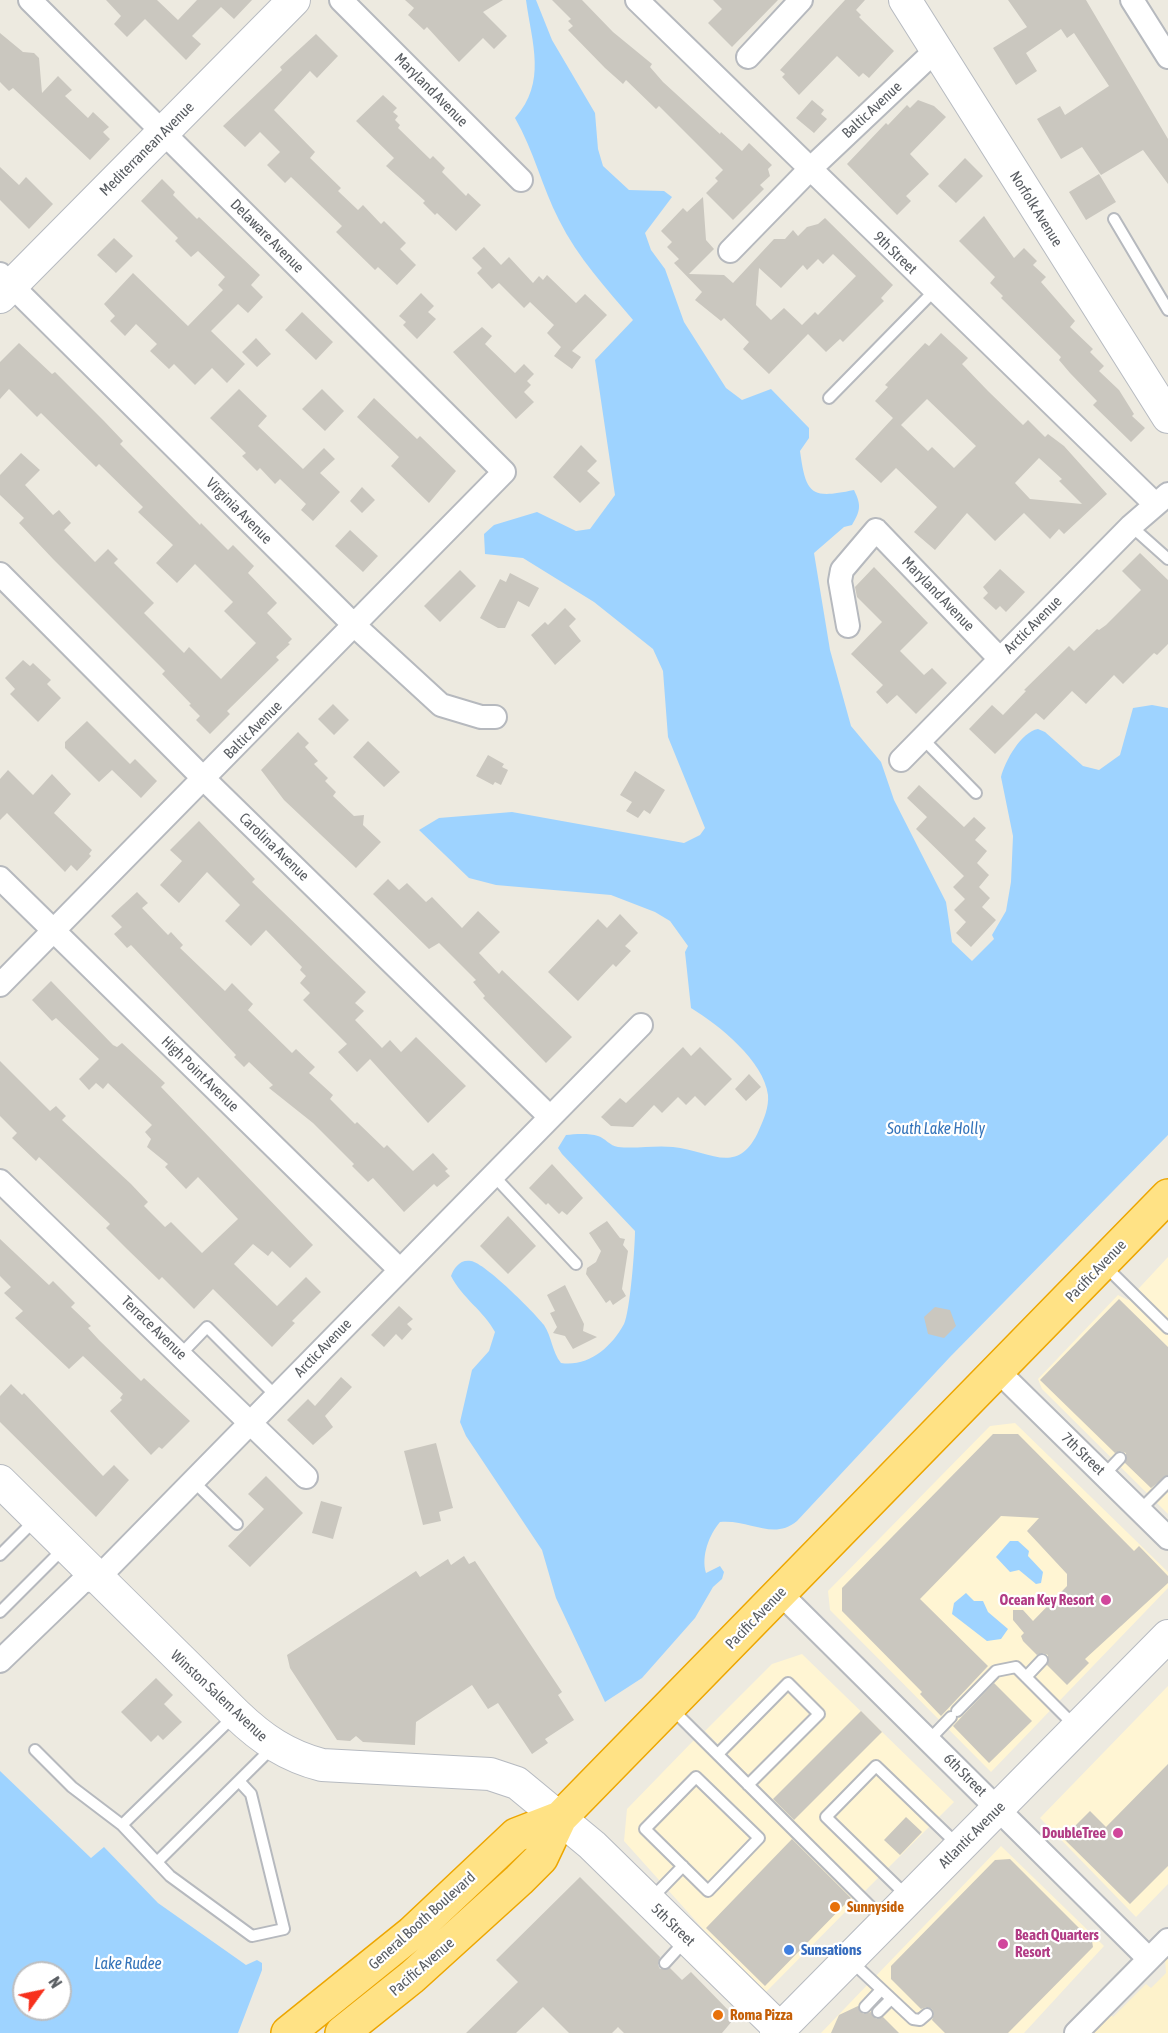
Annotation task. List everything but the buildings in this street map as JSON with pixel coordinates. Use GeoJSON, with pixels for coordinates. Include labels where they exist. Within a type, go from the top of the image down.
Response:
{"type":"FeatureCollection","features":[{"type":"Feature","properties":{"kind":"highway","name":"Pacific Avenue"},"geometry":{"type":"LineString","coordinates":[[342,2033],[412,1977],[541,1858],[560,1818],[1168,1196]]}},
{"type":"Feature","properties":{"kind":"highway","name":"General Booth Boulevard"},"geometry":{"type":"LineString","coordinates":[[293,2030],[412,1933],[516,1835],[560,1818]]}},
{"type":"Feature","properties":{"kind":"main road","name":"Mediterranean Avenue"},"geometry":{"type":"LineString","coordinates":[[4,285],[162,134],[294,0]]}},
{"type":"Feature","properties":{"kind":"main road","name":"Norfolk Avenue"},"geometry":{"type":"LineString","coordinates":[[905,0],[1168,417]]}},
{"type":"Feature","properties":{"kind":"main road","name":"Winston Salem Avenue"},"geometry":{"type":"LineString","coordinates":[[0,1481],[236,1714],[274,1746],[302,1760],[322,1765],[490,1774],[517,1783],[560,1818]]}},
{"type":"Feature","properties":{"kind":"main road","name":"Atlantic Avenue"},"geometry":{"type":"LineString","coordinates":[[780,2032],[885,1922],[1168,1636]]}},
{"type":"Feature","properties":{"kind":"main road","name":"5th Street"},"geometry":{"type":"LineString","coordinates":[[560,1818],[649,1901],[780,2032]]}},
{"type":"Feature","properties":{"kind":"street","name":"Delaware Avenue"},"geometry":{"type":"LineString","coordinates":[[30,0],[162,134],[504,472]]}},
{"type":"Feature","properties":{"kind":"street","name":"Maryland Avenue"},"geometry":{"type":"LineString","coordinates":[[341,0],[521,180]]}},
{"type":"Feature","properties":{"kind":"street","name":"9th Street"},"geometry":{"type":"LineString","coordinates":[[637,0],[934,291],[1162,499]]}},
{"type":"Feature","properties":{"kind":"street"},"geometry":{"type":"LineString","coordinates":[[748,57],[801,0]]}},
{"type":"Feature","properties":{"kind":"street"},"geometry":{"type":"LineString","coordinates":[[1132,0],[1168,57]]}},
{"type":"Feature","properties":{"kind":"street","name":"Baltic Avenue"},"geometry":{"type":"LineString","coordinates":[[730,251],[809,170],[936,50]]}},
{"type":"Feature","properties":{"kind":"street","name":"Virginia Avenue"},"geometry":{"type":"LineString","coordinates":[[4,285],[355,626],[441,705],[481,717],[495,717]]}},
{"type":"Feature","properties":{"kind":"street","name":"Baltic Avenue"},"geometry":{"type":"LineString","coordinates":[[0,985],[504,472]]}},
{"type":"Feature","properties":{"kind":"street","name":"Arctic Avenue"},"geometry":{"type":"LineString","coordinates":[[901,760],[1131,525],[1162,499]]}},
{"type":"Feature","properties":{"kind":"street","name":"Maryland Avenue"},"geometry":{"type":"LineString","coordinates":[[848,626],[840,581],[842,570],[876,530],[1000,658]]}},
{"type":"Feature","properties":{"kind":"street","name":"Carolina Avenue"},"geometry":{"type":"LineString","coordinates":[[0,574],[204,779],[550,1117]]}},
{"type":"Feature","properties":{"kind":"street","name":"High Point Avenue"},"geometry":{"type":"LineString","coordinates":[[0,878],[400,1270]]}},
{"type":"Feature","properties":{"kind":"street","name":"Arctic Avenue"},"geometry":{"type":"LineString","coordinates":[[0,1661],[82,1582],[98,1578],[641,1025]]}},
{"type":"Feature","properties":{"kind":"street","name":"Terrace Avenue"},"geometry":{"type":"LineString","coordinates":[[0,1181],[306,1477]]}},
{"type":"Feature","properties":{"kind":"street","name":"7th Street"},"geometry":{"type":"LineString","coordinates":[[998,1371],[1168,1538]]}},
{"type":"Feature","properties":{"kind":"street","name":"6th Street"},"geometry":{"type":"LineString","coordinates":[[780,1593],[1149,1959]]}},
{"type":"Feature","properties":{"kind":"street"},"geometry":{"type":"LineString","coordinates":[[1076,2033],[1168,1940]]}},
{"type":"Feature","properties":{"kind":"lane"},"geometry":{"type":"LineString","coordinates":[[1114,219],[1168,310]]}},
{"type":"Feature","properties":{"kind":"lane"},"geometry":{"type":"LineString","coordinates":[[829,398],[934,291]]}},
{"type":"Feature","properties":{"kind":"lane"},"geometry":{"type":"LineString","coordinates":[[1131,525],[1168,559]]}},
{"type":"Feature","properties":{"kind":"lane"},"geometry":{"type":"LineString","coordinates":[[922,738],[976,794]]}},
{"type":"Feature","properties":{"kind":"lane"},"geometry":{"type":"LineString","coordinates":[[493,1175],[576,1264]]}},
{"type":"Feature","properties":{"kind":"lane"},"geometry":{"type":"LineString","coordinates":[[1102,1264],[1168,1328]]}},
{"type":"Feature","properties":{"kind":"lane"},"geometry":{"type":"LineString","coordinates":[[1160,1320],[1168,1311]]}},
{"type":"Feature","properties":{"kind":"lane"},"geometry":{"type":"LineString","coordinates":[[181,1354],[207,1327],[276,1396]]}},
{"type":"Feature","properties":{"kind":"lane"},"geometry":{"type":"LineString","coordinates":[[1104,1475],[1120,1458]]}},
{"type":"Feature","properties":{"kind":"lane"},"geometry":{"type":"LineString","coordinates":[[193,1481],[237,1524]]}},
{"type":"Feature","properties":{"kind":"lane"},"geometry":{"type":"LineString","coordinates":[[1140,1510],[1168,1482]]}},
{"type":"Feature","properties":{"kind":"lane"},"geometry":{"type":"LineString","coordinates":[[0,1555],[37,1518]]}},
{"type":"Feature","properties":{"kind":"lane"},"geometry":{"type":"LineString","coordinates":[[0,1611],[66,1546]]}},
{"type":"Feature","properties":{"kind":"lane"},"geometry":{"type":"LineString","coordinates":[[1026,1677],[1042,1660]]}},
{"type":"Feature","properties":{"kind":"lane"},"geometry":{"type":"LineString","coordinates":[[929,1740],[954,1714],[971,1691],[1004,1667],[1016,1667],[1077,1728]]}},
{"type":"Feature","properties":{"kind":"lane"},"geometry":{"type":"LineString","coordinates":[[718,1754],[788,1683],[819,1714],[748,1785]]}},
{"type":"Feature","properties":{"kind":"lane"},"geometry":{"type":"LineString","coordinates":[[670,1707],[885,1922]]}},
{"type":"Feature","properties":{"kind":"lane"},"geometry":{"type":"LineString","coordinates":[[122,1825],[236,1714]]}},
{"type":"Feature","properties":{"kind":"lane"},"geometry":{"type":"LineString","coordinates":[[157,1862],[274,1746]]}},
{"type":"Feature","properties":{"kind":"lane"},"geometry":{"type":"LineString","coordinates":[[35,1750],[72,1787],[122,1825],[170,1876],[252,1936],[284,1929],[251,1794],[239,1781]]}},
{"type":"Feature","properties":{"kind":"lane"},"geometry":{"type":"LineString","coordinates":[[910,1898],[826,1817],[876,1766],[960,1847]]}},
{"type":"Feature","properties":{"kind":"lane"},"geometry":{"type":"LineString","coordinates":[[696,1777],[759,1839],[708,1891],[683,1866],[645,1829],[696,1777]]}},
{"type":"Feature","properties":{"kind":"lane"},"geometry":{"type":"LineString","coordinates":[[649,1901],[683,1866]]}},
{"type":"Feature","properties":{"kind":"lane"},"geometry":{"type":"LineString","coordinates":[[665,1963],[687,1939]]}},
{"type":"Feature","properties":{"kind":"lane"},"geometry":{"type":"LineString","coordinates":[[849,1959],[913,2019],[920,2020],[927,2014]]}},
{"type":"Feature","properties":{"kind":"lane"},"geometry":{"type":"LineString","coordinates":[[865,2007],[881,1990]]}},
{"type":"Feature","properties":{"kind":"lane"},"geometry":{"type":"LineString","coordinates":[[878,2012],[891,1999]]}},
{"type":"Feature","properties":{"kind":"shaded area"},"geometry":{"type":"Polygon","coordinates":[[[1168,1257],[1168,1514],[1042,1389],[1038,1379],[1118,1295],[1128,1300],[1168,1257]]]}},
{"type":"Feature","properties":{"kind":"shaded area","name":"Ocean Key Resort"},"geometry":{"type":"Polygon","coordinates":[[[1015,1423],[1168,1572],[1168,1588],[991,1772],[830,1610],[828,1591],[990,1426],[1015,1423]]]}},
{"type":"Feature","properties":{"kind":"shaded area"},"geometry":{"type":"Polygon","coordinates":[[[802,1654],[954,1802],[863,1893],[705,1731],[772,1664],[802,1654]]]}},
{"type":"Feature","properties":{"kind":"shaded area"},"geometry":{"type":"Polygon","coordinates":[[[1168,1686],[1168,1884],[1136,1917],[1040,1818],[1168,1686]]]}},
{"type":"Feature","properties":{"kind":"shaded area"},"geometry":{"type":"Polygon","coordinates":[[[694,1740],[857,1900],[766,1992],[703,1929],[624,1841],[627,1809],[694,1740]]]}},
{"type":"Feature","properties":{"kind":"shaded area","name":"Beach Quarters Resort"},"geometry":{"type":"Polygon","coordinates":[[[1001,1846],[1104,1946],[1024,2033],[821,2033],[1001,1846]]]}},
{"type":"Feature","properties":{"kind":"sand"},"geometry":{"type":"Polygon","coordinates":[[[1168,1955],[1168,2033],[1089,2033],[1109,2013],[1113,2017],[1146,1984],[1151,1988],[1166,1973],[1165,1958],[1168,1955]]]}},
{"type":"Feature","properties":{"kind":"water","name":"South Lake Holly"},"geometry":{"type":"Polygon","coordinates":[[[526,0],[536,0],[552,40],[595,113],[598,149],[603,166],[629,190],[664,191],[672,197],[645,233],[651,250],[665,269],[684,322],[726,388],[742,400],[771,389],[809,428],[809,438],[800,451],[808,485],[813,490],[828,494],[854,490],[859,508],[852,525],[844,527],[814,553],[830,650],[851,726],[881,762],[894,800],[946,902],[952,942],[972,961],[994,939],[992,935],[1006,911],[1011,882],[1013,836],[1001,777],[1006,763],[1020,741],[1038,729],[1045,732],[1083,766],[1099,770],[1120,755],[1133,708],[1152,705],[1168,708],[1168,1135],[950,1357],[797,1521],[788,1527],[779,1529],[720,1522],[707,1546],[705,1566],[706,1573],[720,1566],[724,1572],[722,1579],[713,1587],[695,1618],[642,1678],[605,1702],[556,1598],[542,1550],[466,1436],[460,1422],[472,1370],[489,1351],[495,1332],[451,1276],[458,1265],[464,1261],[471,1261],[487,1270],[521,1300],[544,1325],[561,1363],[580,1362],[598,1354],[619,1333],[624,1324],[632,1279],[635,1231],[562,1154],[558,1148],[566,1135],[594,1135],[618,1147],[673,1147],[710,1156],[732,1157],[742,1153],[751,1145],[764,1117],[768,1095],[765,1082],[749,1057],[727,1034],[691,1008],[685,952],[688,946],[670,921],[655,912],[611,895],[496,885],[469,878],[419,830],[439,818],[512,812],[684,843],[700,835],[705,828],[668,737],[663,671],[653,649],[594,602],[523,558],[485,554],[484,534],[494,525],[537,512],[576,531],[590,529],[615,495],[595,360],[633,320],[593,272],[567,234],[515,118],[531,91],[534,76],[534,47],[526,0]]]}},
{"type":"Feature","properties":{"kind":"water"},"geometry":{"type":"Polygon","coordinates":[[[1010,1541],[1018,1541],[1029,1551],[1028,1556],[1043,1572],[1041,1583],[1036,1584],[1019,1570],[1010,1572],[996,1557],[1010,1541]]]}},
{"type":"Feature","properties":{"kind":"water"},"geometry":{"type":"Polygon","coordinates":[[[966,1593],[974,1601],[983,1601],[988,1612],[1008,1629],[1001,1639],[987,1641],[952,1614],[954,1603],[966,1593]]]}},
{"type":"Feature","properties":{"kind":"water","name":"Lake Rudee"},"geometry":{"type":"Polygon","coordinates":[[[0,1771],[91,1858],[104,1847],[158,1903],[246,1965],[257,1960],[262,1963],[262,1970],[238,2033],[0,2033],[0,1771]]]}},
{"type":"Feature","properties":{"kind":"place","name":"Ocean Key Resort"},"geometry":{"type":"Point","coordinates":[1106,1600]}},
{"type":"Feature","properties":{"kind":"place","name":"DoubleTree"},"geometry":{"type":"Point","coordinates":[1118,1833]}},
{"type":"Feature","properties":{"kind":"place","name":"Sunnyside"},"geometry":{"type":"Point","coordinates":[835,1907]}},
{"type":"Feature","properties":{"kind":"place","name":"Beach Quarters Resort"},"geometry":{"type":"Point","coordinates":[1003,1944]}},
{"type":"Feature","properties":{"kind":"place","name":"Sunsations"},"geometry":{"type":"Point","coordinates":[789,1950]}},
{"type":"Feature","properties":{"kind":"place","name":"Roma Pizza"},"geometry":{"type":"Point","coordinates":[718,2015]}}]}
